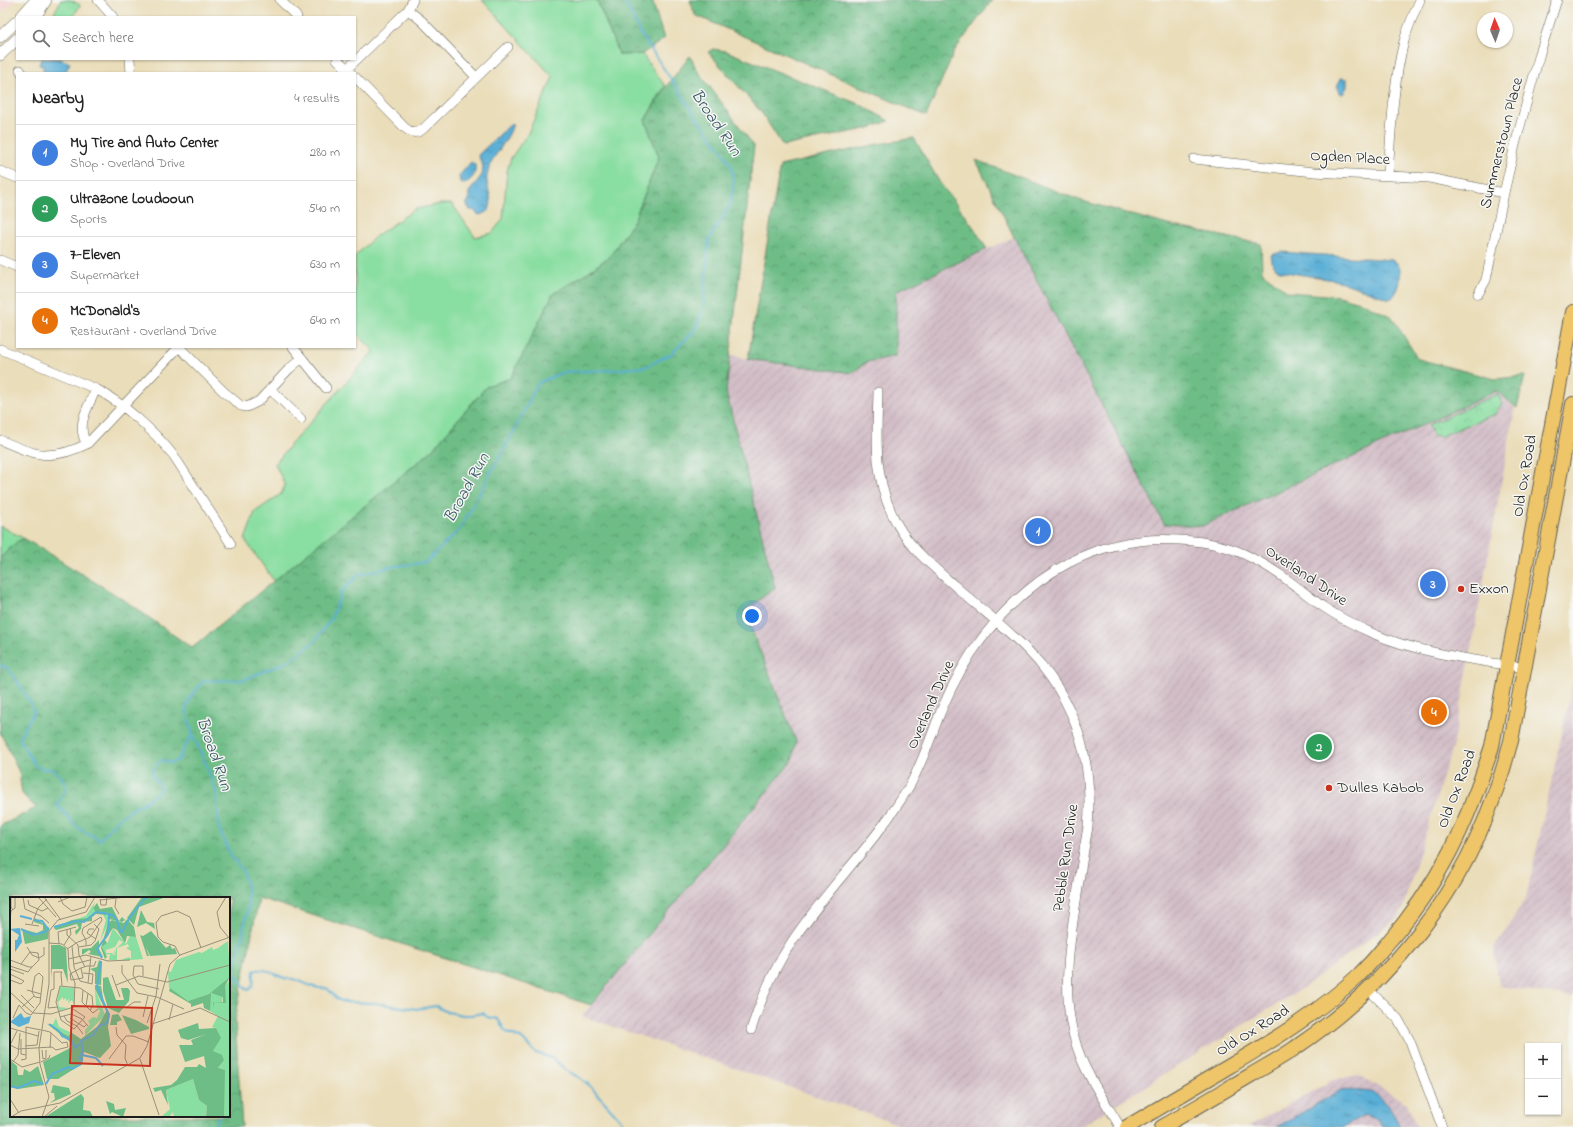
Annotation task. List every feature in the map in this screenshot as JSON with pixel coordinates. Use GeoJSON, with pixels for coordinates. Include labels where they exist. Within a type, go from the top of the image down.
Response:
{"type":"FeatureCollection","features":[{"type":"Feature","properties":{"kind":"main road","name":"Old Ox Road"},"geometry":{"type":"LineString","coordinates":[[1127,1127],[1290,1030],[1328,1002],[1359,975],[1402,928],[1424,898],[1449,855],[1482,778],[1492,746],[1506,664],[1573,312]]}},
{"type":"Feature","properties":{"kind":"main road"},"geometry":{"type":"LineString","coordinates":[[1162,1127],[1295,1048],[1351,1006],[1369,990],[1414,939],[1441,903],[1461,871],[1491,805],[1511,741],[1573,404]]}},
{"type":"Feature","properties":{"kind":"street"},"geometry":{"type":"LineString","coordinates":[[22,16],[36,0]]}},
{"type":"Feature","properties":{"kind":"street"},"geometry":{"type":"LineString","coordinates":[[37,16],[46,0]]}},
{"type":"Feature","properties":{"kind":"street"},"geometry":{"type":"LineString","coordinates":[[98,0],[113,16]]}},
{"type":"Feature","properties":{"kind":"street"},"geometry":{"type":"LineString","coordinates":[[280,0],[296,16]]}},
{"type":"Feature","properties":{"kind":"street"},"geometry":{"type":"LineString","coordinates":[[338,60],[349,71],[408,10],[413,0]]}},
{"type":"Feature","properties":{"kind":"street"},"geometry":{"type":"LineString","coordinates":[[1388,176],[1392,111],[1396,82],[1405,40],[1420,0]]}},
{"type":"Feature","properties":{"kind":"street","name":"Summerstown Place"},"geometry":{"type":"LineString","coordinates":[[1478,294],[1486,280],[1504,193],[1528,96],[1556,0]]}},
{"type":"Feature","properties":{"kind":"street"},"geometry":{"type":"LineString","coordinates":[[408,10],[422,21],[476,77]]}},
{"type":"Feature","properties":{"kind":"street"},"geometry":{"type":"LineString","coordinates":[[0,37],[16,22]]}},
{"type":"Feature","properties":{"kind":"street"},"geometry":{"type":"LineString","coordinates":[[0,55],[16,40]]}},
{"type":"Feature","properties":{"kind":"street"},"geometry":{"type":"LineString","coordinates":[[356,78],[410,132],[417,132],[423,129],[508,47]]}},
{"type":"Feature","properties":{"kind":"street"},"geometry":{"type":"LineString","coordinates":[[130,60],[130,72]]}},
{"type":"Feature","properties":{"kind":"street","name":"Ogden Place"},"geometry":{"type":"LineString","coordinates":[[1194,159],[1314,172],[1429,178],[1504,193]]}},
{"type":"Feature","properties":{"kind":"street"},"geometry":{"type":"LineString","coordinates":[[0,171],[16,178]]}},
{"type":"Feature","properties":{"kind":"street"},"geometry":{"type":"LineString","coordinates":[[0,260],[16,267]]}},
{"type":"Feature","properties":{"kind":"street"},"geometry":{"type":"LineString","coordinates":[[0,440],[31,453],[46,455],[68,452],[87,444],[178,348]]}},
{"type":"Feature","properties":{"kind":"street"},"geometry":{"type":"LineString","coordinates":[[180,348],[212,380],[242,406],[247,407],[259,402],[289,369],[302,358]]}},
{"type":"Feature","properties":{"kind":"street"},"geometry":{"type":"LineString","coordinates":[[294,348],[326,388]]}},
{"type":"Feature","properties":{"kind":"street"},"geometry":{"type":"LineString","coordinates":[[0,349],[96,389],[111,397],[123,406],[166,446],[174,456],[231,544]]}},
{"type":"Feature","properties":{"kind":"street"},"geometry":{"type":"LineString","coordinates":[[87,444],[82,433],[82,423],[96,389]]}},
{"type":"Feature","properties":{"kind":"street"},"geometry":{"type":"LineString","coordinates":[[270,389],[301,418]]}},
{"type":"Feature","properties":{"kind":"street","name":"Pebble Run Drive"},"geometry":{"type":"LineString","coordinates":[[878,392],[876,452],[879,472],[883,491],[892,514],[907,540],[932,566],[1024,647],[1042,666],[1070,710],[1082,742],[1089,777],[1090,807],[1068,956],[1067,998],[1071,1026],[1081,1058],[1097,1090],[1120,1127]]}},
{"type":"Feature","properties":{"kind":"street","name":"Overland Drive"},"geometry":{"type":"LineString","coordinates":[[752,1030],[763,995],[790,944],[897,805],[920,767],[944,703],[959,675],[983,638],[996,622],[1028,589],[1058,568],[1084,555],[1113,545],[1140,540],[1188,540],[1215,545],[1248,556],[1271,568],[1288,579],[1323,607],[1342,619],[1388,640],[1417,648],[1525,668]]}},
{"type":"Feature","properties":{"kind":"street"},"geometry":{"type":"LineString","coordinates":[[1369,990],[1398,1019],[1410,1041],[1442,1127]]}},
{"type":"Feature","properties":{"kind":"shaded area"},"geometry":{"type":"Polygon","coordinates":[[[0,0],[15,0],[0,13],[0,0]]]}},
{"type":"Feature","properties":{"kind":"shaded area"},"geometry":{"type":"Polygon","coordinates":[[[1014,237],[1165,524],[1202,526],[1497,391],[1515,408],[1455,738],[1400,916],[1304,987],[1080,1127],[906,1127],[582,1016],[792,761],[796,741],[744,610],[726,392],[729,354],[748,359],[852,373],[867,362],[896,356],[896,291],[1014,237]]]}},
{"type":"Feature","properties":{"kind":"shaded area"},"geometry":{"type":"Polygon","coordinates":[[[1573,682],[1573,997],[1499,986],[1494,948],[1526,898],[1573,682]]]}},
{"type":"Feature","properties":{"kind":"shaded area"},"geometry":{"type":"Polygon","coordinates":[[[1358,1075],[1407,1103],[1417,1127],[1247,1127],[1333,1080],[1358,1075]]]}},
{"type":"Feature","properties":{"kind":"green space"},"geometry":{"type":"Polygon","coordinates":[[[61,0],[71,0],[80,5],[74,16],[53,16],[61,0]]]}},
{"type":"Feature","properties":{"kind":"green space"},"geometry":{"type":"Polygon","coordinates":[[[482,0],[597,0],[619,55],[642,54],[665,86],[645,120],[659,157],[634,221],[610,256],[553,294],[511,378],[487,386],[429,453],[274,581],[245,540],[255,512],[281,494],[285,485],[275,464],[374,351],[356,333],[356,255],[376,236],[415,209],[441,204],[452,204],[475,237],[492,233],[503,219],[507,171],[511,158],[528,133],[553,77],[482,0]]]}},
{"type":"Feature","properties":{"kind":"green space"},"geometry":{"type":"Polygon","coordinates":[[[597,0],[652,0],[664,39],[642,54],[619,55],[597,0]]]}},
{"type":"Feature","properties":{"kind":"green space"},"geometry":{"type":"Polygon","coordinates":[[[690,0],[992,0],[955,50],[926,116],[695,15],[690,0]]]}},
{"type":"Feature","properties":{"kind":"green space"},"geometry":{"type":"Polygon","coordinates":[[[713,49],[726,51],[861,105],[889,121],[870,128],[783,146],[761,112],[708,52],[713,49]]]}},
{"type":"Feature","properties":{"kind":"green space"},"geometry":{"type":"Polygon","coordinates":[[[690,56],[697,70],[754,146],[726,392],[775,588],[744,611],[796,741],[792,761],[591,1005],[259,898],[235,1020],[242,1127],[0,1127],[0,826],[36,808],[22,794],[19,772],[0,732],[0,558],[18,541],[25,539],[124,600],[192,648],[429,453],[487,386],[511,378],[553,294],[610,256],[634,221],[659,157],[645,120],[665,88],[690,56]]]}},
{"type":"Feature","properties":{"kind":"green space"},"geometry":{"type":"Polygon","coordinates":[[[914,138],[940,183],[972,225],[987,249],[896,291],[896,356],[867,362],[852,373],[748,359],[780,166],[873,145],[914,138]]]}},
{"type":"Feature","properties":{"kind":"green space"},"geometry":{"type":"Polygon","coordinates":[[[976,160],[1079,200],[1168,225],[1261,244],[1262,272],[1288,292],[1338,296],[1363,303],[1392,317],[1418,359],[1495,379],[1525,376],[1517,408],[1497,391],[1202,526],[1164,524],[1014,237],[976,160]]]}},
{"type":"Feature","properties":{"kind":"green space"},"geometry":{"type":"Polygon","coordinates":[[[1498,394],[1502,404],[1494,415],[1439,437],[1438,435],[1434,437],[1428,425],[1498,394]]]}},
{"type":"Feature","properties":{"kind":"green space"},"geometry":{"type":"Polygon","coordinates":[[[0,526],[25,539],[18,541],[0,558],[0,526]]]}},
{"type":"Feature","properties":{"kind":"water"},"geometry":{"type":"Polygon","coordinates":[[[41,60],[63,60],[70,63],[66,72],[44,72],[42,71],[44,67],[39,65],[41,60]]]}},
{"type":"Feature","properties":{"kind":"water"},"geometry":{"type":"Polygon","coordinates":[[[1341,78],[1347,79],[1347,86],[1344,93],[1341,94],[1337,86],[1341,78]]]}},
{"type":"Feature","properties":{"kind":"water"},"geometry":{"type":"Polygon","coordinates":[[[511,124],[513,124],[511,131],[495,156],[487,176],[491,204],[486,212],[479,215],[473,210],[470,210],[466,203],[469,201],[469,192],[482,175],[483,166],[478,155],[511,124]]]}},
{"type":"Feature","properties":{"kind":"water"},"geometry":{"type":"Polygon","coordinates":[[[471,162],[475,165],[473,176],[465,184],[460,182],[459,176],[471,162]]]}},
{"type":"Feature","properties":{"kind":"water"},"geometry":{"type":"Polygon","coordinates":[[[1281,252],[1392,260],[1398,264],[1400,268],[1399,286],[1392,298],[1387,298],[1339,281],[1280,271],[1273,266],[1271,255],[1281,252]]]}},
{"type":"Feature","properties":{"kind":"water"},"geometry":{"type":"Polygon","coordinates":[[[1341,1090],[1367,1091],[1375,1094],[1388,1106],[1400,1127],[1382,1127],[1379,1120],[1364,1115],[1343,1127],[1277,1127],[1341,1090]]]}},
{"type":"Feature","properties":{"kind":"waterway","name":"Broad Run"},"geometry":{"type":"LineString","coordinates":[[230,969],[236,964],[241,943],[248,906],[247,886],[242,870],[230,854],[219,828],[216,792],[192,733],[186,709],[191,696],[204,681],[243,680],[289,661],[314,642],[331,619],[342,591],[358,575],[390,567],[426,562],[460,529],[515,429],[538,383],[563,372],[645,367],[671,354],[694,331],[703,311],[709,239],[730,206],[733,186],[732,168],[722,151],[697,118],[642,36],[624,0]]}},
{"type":"Feature","properties":{"kind":"waterway"},"geometry":{"type":"LineString","coordinates":[[0,666],[6,667],[14,677],[25,693],[34,711],[20,736],[21,743],[35,765],[42,769],[52,769],[60,775],[67,787],[57,805],[78,828],[100,840],[118,819],[159,791],[160,786],[152,775],[153,770],[161,760],[170,763],[178,760],[188,741],[193,735]]}},
{"type":"Feature","properties":{"kind":"waterway"},"geometry":{"type":"LineString","coordinates":[[231,968],[245,988],[249,990],[253,986],[254,971],[262,970],[287,979],[297,980],[314,987],[327,988],[337,999],[344,1002],[374,1003],[416,1009],[436,1006],[447,1012],[463,1015],[483,1013],[487,1017],[498,1019],[505,1031],[522,1039],[536,1053],[552,1058],[567,1071],[588,1084],[620,1119],[624,1127]]}},
{"type":"Feature","properties":{"kind":"waterway","name":"Broad Run"},"geometry":{"type":"LineString","coordinates":[[215,1127],[219,1117]]}},
{"type":"Feature","properties":{"kind":"place","name":"My Tire and Auto Center"},"geometry":{"type":"Point","coordinates":[1038,531]}},
{"type":"Feature","properties":{"kind":"place","name":"7-Eleven"},"geometry":{"type":"Point","coordinates":[1433,584]}},
{"type":"Feature","properties":{"kind":"place","name":"Exxon"},"geometry":{"type":"Point","coordinates":[1461,589]}},
{"type":"Feature","properties":{"kind":"place","name":"McDonald's"},"geometry":{"type":"Point","coordinates":[1434,712]}},
{"type":"Feature","properties":{"kind":"place","name":"Ultrazone Loudooun"},"geometry":{"type":"Point","coordinates":[1319,747]}},
{"type":"Feature","properties":{"kind":"place","name":"Dulles Kabob"},"geometry":{"type":"Point","coordinates":[1329,788]}}]}
